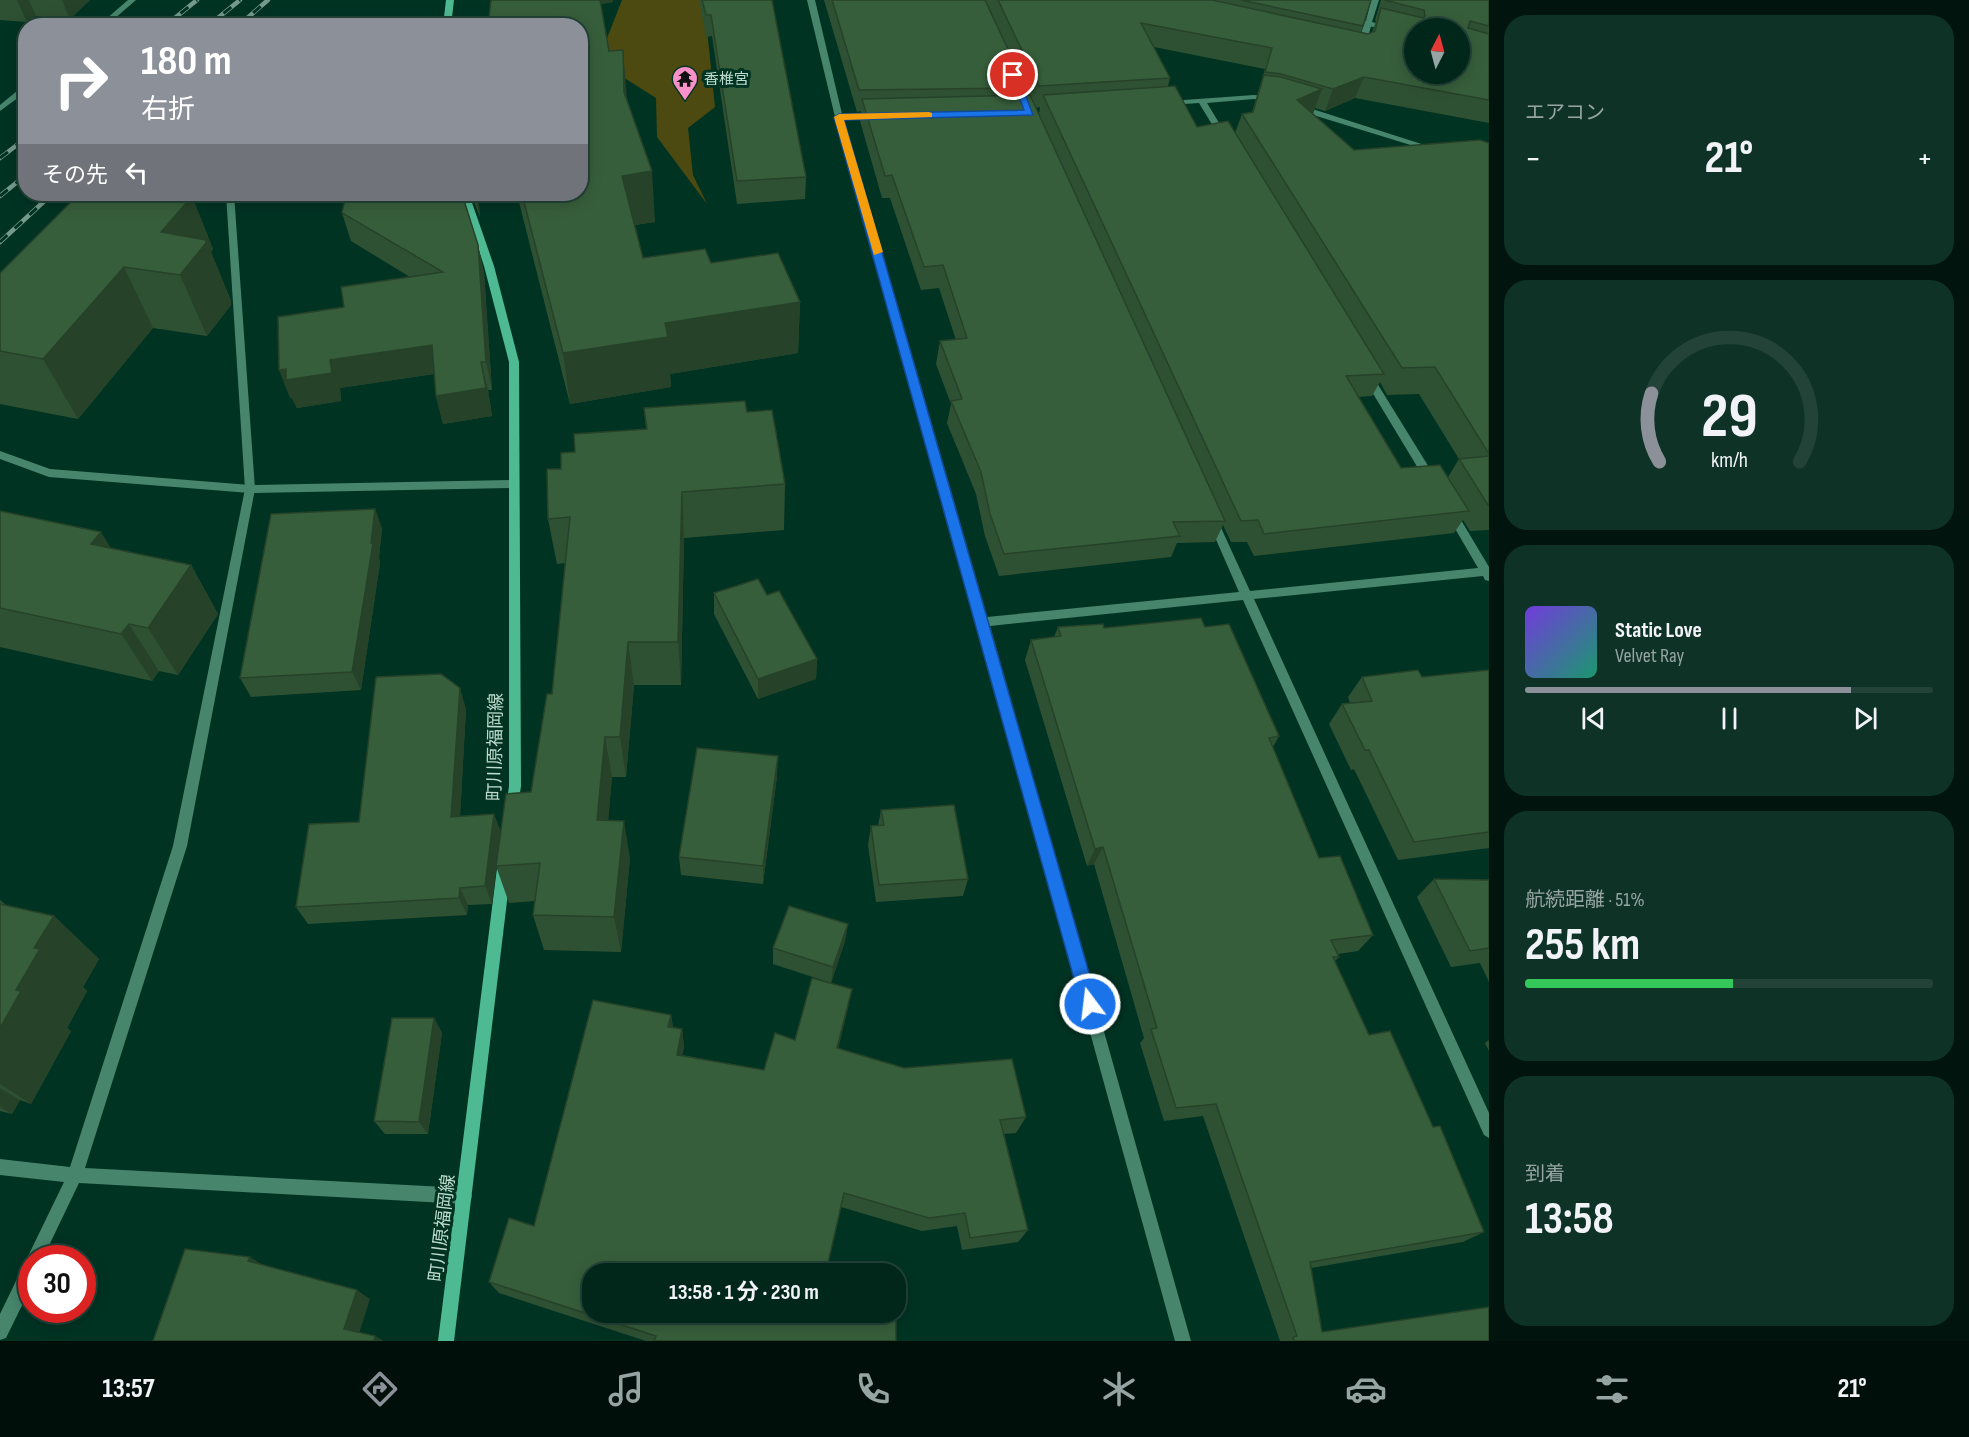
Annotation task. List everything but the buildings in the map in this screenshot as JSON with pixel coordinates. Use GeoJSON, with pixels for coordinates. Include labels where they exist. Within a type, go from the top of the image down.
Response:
{"type":"FeatureCollection","features":[{"type":"Feature","properties":{"kind":"main road"},"geometry":{"type":"LineString","coordinates":[[448,18],[450,0]]}},
{"type":"Feature","properties":{"kind":"main road","name":"町川原福岡線"},"geometry":{"type":"LineString","coordinates":[[467,201],[489,266],[514,362],[515,786],[510,821]]}},
{"type":"Feature","properties":{"kind":"main road","name":"町川原福岡線"},"geometry":{"type":"LineString","coordinates":[[446,1341],[506,856]]}},
{"type":"Feature","properties":{"kind":"street"},"geometry":{"type":"LineString","coordinates":[[111,18],[132,0]]}},
{"type":"Feature","properties":{"kind":"street"},"geometry":{"type":"LineString","coordinates":[[811,0],[839,117],[983,622],[1183,1341]]}},
{"type":"Feature","properties":{"kind":"street"},"geometry":{"type":"LineString","coordinates":[[1348,48],[1360,51],[1375,0]]}},
{"type":"Feature","properties":{"kind":"street"},"geometry":{"type":"LineString","coordinates":[[1368,23],[1404,32]]}},
{"type":"Feature","properties":{"kind":"street"},"geometry":{"type":"LineString","coordinates":[[0,109],[18,94]]}},
{"type":"Feature","properties":{"kind":"street"},"geometry":{"type":"LineString","coordinates":[[1156,104],[1254,97],[1284,103]]}},
{"type":"Feature","properties":{"kind":"street"},"geometry":{"type":"LineString","coordinates":[[1202,101],[1227,142]]}},
{"type":"Feature","properties":{"kind":"street"},"geometry":{"type":"LineString","coordinates":[[1296,106],[1443,152]]}},
{"type":"Feature","properties":{"kind":"street"},"geometry":{"type":"LineString","coordinates":[[839,117],[887,116]]}},
{"type":"Feature","properties":{"kind":"street"},"geometry":{"type":"LineString","coordinates":[[41,1245],[75,1174],[180,846],[250,489],[230,201]]}},
{"type":"Feature","properties":{"kind":"street"},"geometry":{"type":"LineString","coordinates":[[1362,367],[1436,489]]}},
{"type":"Feature","properties":{"kind":"street"},"geometry":{"type":"LineString","coordinates":[[0,455],[49,473],[250,489],[513,484]]}},
{"type":"Feature","properties":{"kind":"street"},"geometry":{"type":"LineString","coordinates":[[983,622],[1488,573],[1443,500]]}},
{"type":"Feature","properties":{"kind":"street"},"geometry":{"type":"LineString","coordinates":[[1208,510],[1489,1130]]}},
{"type":"Feature","properties":{"kind":"street"},"geometry":{"type":"LineString","coordinates":[[0,1167],[75,1174],[464,1196]]}},
{"type":"Feature","properties":{"kind":"street"},"geometry":{"type":"LineString","coordinates":[[0,1332],[18,1295]]}},
{"type":"Feature","properties":{"kind":"shaded area","name":"香椎宮"},"geometry":{"type":"Polygon","coordinates":[[[622,0],[704,0],[715,107],[688,128],[693,175],[707,204],[657,137],[656,98],[604,65],[602,51],[622,0]]]}},
{"type":"Feature","properties":{"kind":"railway"},"geometry":{"type":"LineString","coordinates":[[175,18],[197,0]]}},
{"type":"Feature","properties":{"kind":"railway"},"geometry":{"type":"LineString","coordinates":[[218,18],[240,0]]}},
{"type":"Feature","properties":{"kind":"railway"},"geometry":{"type":"LineString","coordinates":[[247,18],[268,0]]}},
{"type":"Feature","properties":{"kind":"railway"},"geometry":{"type":"LineString","coordinates":[[0,158],[18,144]]}},
{"type":"Feature","properties":{"kind":"railway"},"geometry":{"type":"LineString","coordinates":[[0,196],[18,181]]}},
{"type":"Feature","properties":{"kind":"railway"},"geometry":{"type":"LineString","coordinates":[[0,242],[44,201]]}},
{"type":"Feature","properties":{"kind":"slow traffic"},"geometry":{"type":"LineString","coordinates":[[878,252],[839,117],[929,115]]}},
{"type":"Feature","properties":{"kind":"place","name":"香椎宮"},"geometry":{"type":"Point","coordinates":[685,102]}},
{"type":"Feature","properties":{"kind":"route"},"geometry":{"type":"LineString","coordinates":[[1013,75],[1030,113],[839,117],[1090,1004]]}}]}
